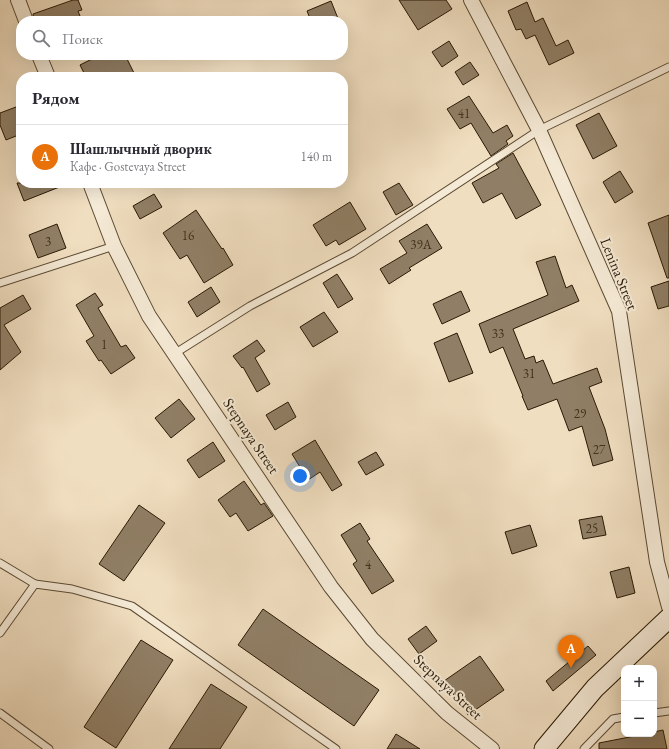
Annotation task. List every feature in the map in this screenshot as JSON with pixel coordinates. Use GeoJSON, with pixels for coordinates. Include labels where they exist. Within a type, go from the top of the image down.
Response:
{"type":"FeatureCollection","features":[{"type":"Feature","properties":{"kind":"main road"},"geometry":{"type":"LineString","coordinates":[[544,749],[595,688],[669,618]]}},
{"type":"Feature","properties":{"kind":"street"},"geometry":{"type":"LineString","coordinates":[[18,0],[24,16]]}},
{"type":"Feature","properties":{"kind":"street","name":"Lenina Street"},"geometry":{"type":"LineString","coordinates":[[471,0],[539,130],[619,311],[657,562],[669,606]]}},
{"type":"Feature","properties":{"kind":"street"},"geometry":{"type":"LineString","coordinates":[[41,60],[46,72]]}},
{"type":"Feature","properties":{"kind":"street","name":"Stepnaya Street"},"geometry":{"type":"LineString","coordinates":[[92,188],[114,246],[149,316],[332,587],[372,639],[447,713],[492,749]]}},
{"type":"Feature","properties":{"kind":"lane"},"geometry":{"type":"LineString","coordinates":[[174,354],[250,306],[352,253],[539,130],[669,67]]}},
{"type":"Feature","properties":{"kind":"lane"},"geometry":{"type":"LineString","coordinates":[[0,283],[114,246]]}},
{"type":"Feature","properties":{"kind":"lane"},"geometry":{"type":"LineString","coordinates":[[0,563],[35,584],[72,589],[132,606],[336,749]]}},
{"type":"Feature","properties":{"kind":"lane"},"geometry":{"type":"LineString","coordinates":[[0,633],[35,584]]}},
{"type":"Feature","properties":{"kind":"lane"},"geometry":{"type":"LineString","coordinates":[[657,713],[669,711]]}},
{"type":"Feature","properties":{"kind":"lane"},"geometry":{"type":"LineString","coordinates":[[0,714],[50,749]]}},
{"type":"Feature","properties":{"kind":"lane"},"geometry":{"type":"LineString","coordinates":[[584,749],[613,719],[621,718]]}},
{"type":"Feature","properties":{"kind":"building"},"geometry":{"type":"Polygon","coordinates":[[[73,0],[78,0],[82,10],[78,11],[80,16],[33,16],[33,14],[73,0]]]}},
{"type":"Feature","properties":{"kind":"building"},"geometry":{"type":"Polygon","coordinates":[[[399,0],[446,0],[452,9],[418,30],[399,0]]]}},
{"type":"Feature","properties":{"kind":"building"},"geometry":{"type":"Polygon","coordinates":[[[331,1],[337,16],[309,16],[307,11],[331,1]]]}},
{"type":"Feature","properties":{"kind":"building"},"geometry":{"type":"Polygon","coordinates":[[[527,2],[535,22],[543,18],[556,46],[568,40],[574,53],[549,65],[535,35],[526,39],[521,29],[516,30],[508,11],[527,2]]]}},
{"type":"Feature","properties":{"kind":"building"},"geometry":{"type":"Polygon","coordinates":[[[449,41],[458,56],[442,67],[432,52],[449,41]]]}},
{"type":"Feature","properties":{"kind":"building"},"geometry":{"type":"Polygon","coordinates":[[[90,60],[128,60],[134,72],[84,72],[80,65],[90,60]]]}},
{"type":"Feature","properties":{"kind":"building"},"geometry":{"type":"Polygon","coordinates":[[[470,62],[479,75],[463,85],[455,72],[470,62]]]}},
{"type":"Feature","properties":{"kind":"building"},"geometry":{"type":"Polygon","coordinates":[[[469,96],[493,133],[507,125],[513,136],[506,141],[508,144],[491,156],[471,123],[460,129],[447,109],[469,96]]]}},
{"type":"Feature","properties":{"kind":"building"},"geometry":{"type":"Polygon","coordinates":[[[16,107],[16,136],[6,140],[0,125],[0,113],[16,107]]]}},
{"type":"Feature","properties":{"kind":"building"},"geometry":{"type":"Polygon","coordinates":[[[599,113],[617,146],[593,159],[576,125],[599,113]]]}},
{"type":"Feature","properties":{"kind":"building"},"geometry":{"type":"Polygon","coordinates":[[[513,153],[541,205],[516,219],[502,193],[483,203],[472,183],[499,168],[496,164],[513,153]]]}},
{"type":"Feature","properties":{"kind":"building"},"geometry":{"type":"Polygon","coordinates":[[[620,171],[633,192],[615,203],[603,182],[620,171]]]}},
{"type":"Feature","properties":{"kind":"building"},"geometry":{"type":"Polygon","coordinates":[[[399,183],[413,205],[396,215],[383,192],[399,183]]]}},
{"type":"Feature","properties":{"kind":"building"},"geometry":{"type":"Polygon","coordinates":[[[19,188],[57,188],[24,201],[19,188]]]}},
{"type":"Feature","properties":{"kind":"building"},"geometry":{"type":"Polygon","coordinates":[[[154,194],[162,207],[140,219],[133,206],[154,194]]]}},
{"type":"Feature","properties":{"kind":"building"},"geometry":{"type":"Polygon","coordinates":[[[350,202],[366,229],[339,245],[336,240],[326,246],[313,225],[350,202]]]}},
{"type":"Feature","properties":{"kind":"building"},"geometry":{"type":"Polygon","coordinates":[[[196,210],[233,265],[204,283],[187,255],[180,259],[163,233],[196,210]]]}},
{"type":"Feature","properties":{"kind":"building"},"geometry":{"type":"Polygon","coordinates":[[[669,215],[669,278],[667,278],[648,223],[669,215]]]}},
{"type":"Feature","properties":{"kind":"building"},"geometry":{"type":"Polygon","coordinates":[[[57,224],[66,248],[38,258],[29,235],[57,224]]]}},
{"type":"Feature","properties":{"kind":"building"},"geometry":{"type":"Polygon","coordinates":[[[427,224],[442,248],[409,268],[411,270],[389,284],[380,269],[407,253],[399,241],[427,224]]]}},
{"type":"Feature","properties":{"kind":"building"},"geometry":{"type":"Polygon","coordinates":[[[555,256],[566,288],[572,285],[579,301],[513,329],[525,359],[534,356],[536,363],[543,360],[553,384],[597,368],[602,382],[589,387],[605,429],[613,460],[593,466],[582,426],[569,431],[557,399],[528,410],[503,347],[490,353],[479,324],[548,295],[536,262],[555,256]]]}},
{"type":"Feature","properties":{"kind":"building"},"geometry":{"type":"Polygon","coordinates":[[[337,274],[353,299],[338,308],[323,283],[337,274]]]}},
{"type":"Feature","properties":{"kind":"building"},"geometry":{"type":"Polygon","coordinates":[[[669,281],[669,306],[658,309],[651,287],[669,281]]]}},
{"type":"Feature","properties":{"kind":"building"},"geometry":{"type":"Polygon","coordinates":[[[211,287],[220,302],[197,317],[188,302],[211,287]]]}},
{"type":"Feature","properties":{"kind":"building"},"geometry":{"type":"Polygon","coordinates":[[[461,291],[470,311],[442,324],[433,304],[461,291]]]}},
{"type":"Feature","properties":{"kind":"building"},"geometry":{"type":"Polygon","coordinates":[[[95,293],[103,305],[98,308],[121,347],[126,345],[135,358],[111,374],[101,360],[99,361],[86,341],[94,336],[76,305],[95,293]]]}},
{"type":"Feature","properties":{"kind":"building"},"geometry":{"type":"Polygon","coordinates":[[[23,295],[31,309],[4,325],[21,352],[0,370],[0,308],[23,295]]]}},
{"type":"Feature","properties":{"kind":"building"},"geometry":{"type":"Polygon","coordinates":[[[324,312],[338,332],[313,347],[300,327],[324,312]]]}},
{"type":"Feature","properties":{"kind":"building"},"geometry":{"type":"Polygon","coordinates":[[[457,333],[473,373],[449,382],[434,343],[457,333]]]}},
{"type":"Feature","properties":{"kind":"building"},"geometry":{"type":"Polygon","coordinates":[[[257,340],[265,351],[255,358],[270,384],[257,392],[243,367],[242,368],[233,356],[257,340]]]}},
{"type":"Feature","properties":{"kind":"building"},"geometry":{"type":"Polygon","coordinates":[[[179,399],[195,419],[171,438],[155,418],[179,399]]]}},
{"type":"Feature","properties":{"kind":"building"},"geometry":{"type":"Polygon","coordinates":[[[288,402],[296,417],[275,430],[266,415],[288,402]]]}},
{"type":"Feature","properties":{"kind":"building"},"geometry":{"type":"Polygon","coordinates":[[[315,440],[342,485],[332,491],[320,472],[308,480],[292,454],[315,440]]]}},
{"type":"Feature","properties":{"kind":"building"},"geometry":{"type":"Polygon","coordinates":[[[213,442],[225,461],[199,478],[187,460],[213,442]]]}},
{"type":"Feature","properties":{"kind":"building"},"geometry":{"type":"Polygon","coordinates":[[[376,452],[384,465],[366,475],[358,462],[376,452]]]}},
{"type":"Feature","properties":{"kind":"building"},"geometry":{"type":"Polygon","coordinates":[[[244,481],[261,505],[264,503],[273,516],[248,531],[236,513],[230,517],[218,500],[244,481]]]}},
{"type":"Feature","properties":{"kind":"building"},"geometry":{"type":"Polygon","coordinates":[[[139,505],[165,523],[124,581],[99,564],[139,505]]]}},
{"type":"Feature","properties":{"kind":"building"},"geometry":{"type":"Polygon","coordinates":[[[602,516],[606,535],[583,539],[579,520],[602,516]]]}},
{"type":"Feature","properties":{"kind":"building"},"geometry":{"type":"Polygon","coordinates":[[[360,523],[370,539],[367,541],[394,581],[372,594],[353,564],[357,561],[341,535],[360,523]]]}},
{"type":"Feature","properties":{"kind":"building"},"geometry":{"type":"Polygon","coordinates":[[[530,525],[537,546],[512,554],[505,532],[530,525]]]}},
{"type":"Feature","properties":{"kind":"building"},"geometry":{"type":"Polygon","coordinates":[[[629,567],[635,593],[617,598],[610,572],[629,567]]]}},
{"type":"Feature","properties":{"kind":"building"},"geometry":{"type":"Polygon","coordinates":[[[263,609],[379,690],[354,726],[238,645],[263,609]]]}},
{"type":"Feature","properties":{"kind":"building"},"geometry":{"type":"Polygon","coordinates":[[[426,626],[437,641],[419,654],[408,639],[426,626]]]}},
{"type":"Feature","properties":{"kind":"building"},"geometry":{"type":"Polygon","coordinates":[[[141,640],[173,660],[116,748],[84,727],[141,640]]]}},
{"type":"Feature","properties":{"kind":"building"},"geometry":{"type":"Polygon","coordinates":[[[588,646],[596,655],[553,691],[546,681],[588,646]]]}},
{"type":"Feature","properties":{"kind":"building"},"geometry":{"type":"Polygon","coordinates":[[[480,656],[504,690],[468,715],[444,681],[480,656]]]}},
{"type":"Feature","properties":{"kind":"building"},"geometry":{"type":"Polygon","coordinates":[[[211,684],[247,707],[220,749],[169,749],[211,684]]]}},
{"type":"Feature","properties":{"kind":"building"},"geometry":{"type":"Polygon","coordinates":[[[663,730],[667,749],[599,749],[599,743],[630,737],[657,737],[657,731],[663,730]]]}},
{"type":"Feature","properties":{"kind":"building"},"geometry":{"type":"Polygon","coordinates":[[[396,734],[420,749],[387,749],[396,734]]]}},
{"type":"Feature","properties":{"kind":"place","name":"Шашлычный дворик"},"geometry":{"type":"Point","coordinates":[571,668]}}]}
